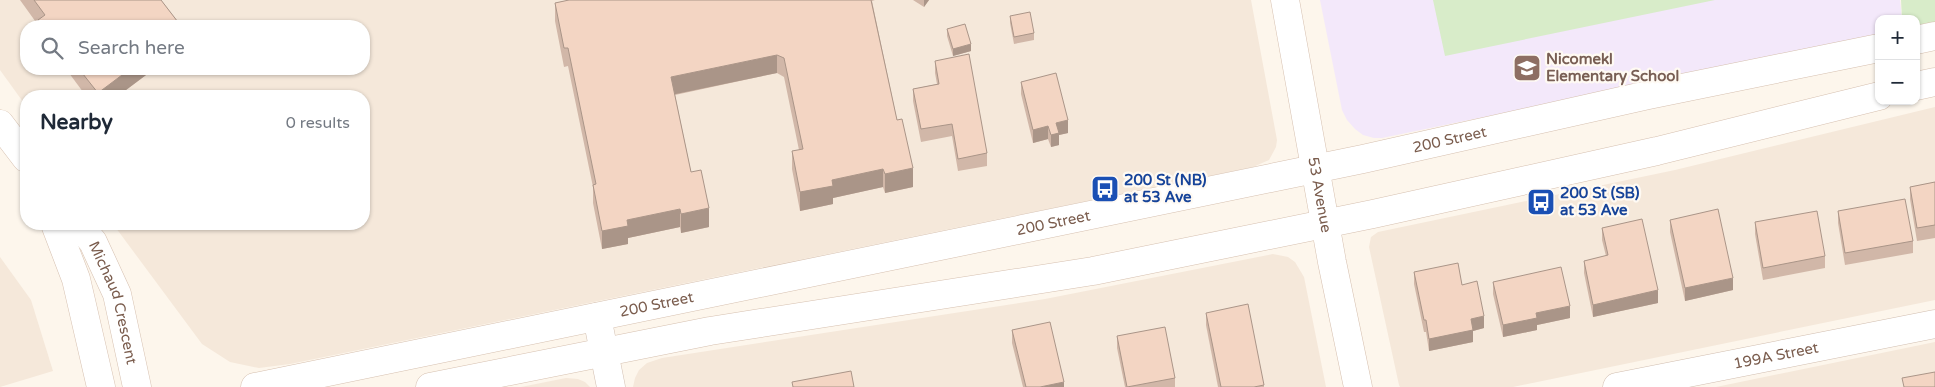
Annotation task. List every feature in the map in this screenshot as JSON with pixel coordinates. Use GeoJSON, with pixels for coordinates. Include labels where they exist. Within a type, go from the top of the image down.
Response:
{"type":"FeatureCollection","features":[{"type":"Feature","properties":{"kind":"main road","name":"53 Avenue"},"geometry":{"type":"LineString","coordinates":[[1285,0],[1358,387]]}},
{"type":"Feature","properties":{"kind":"main road"},"geometry":{"type":"LineString","coordinates":[[1920,39],[1935,36]]}},
{"type":"Feature","properties":{"kind":"main road","name":"200 Street"},"geometry":{"type":"LineString","coordinates":[[255,387],[1316,168],[1648,95],[1875,49]]}},
{"type":"Feature","properties":{"kind":"main road"},"geometry":{"type":"LineString","coordinates":[[1920,85],[1935,82]]}},
{"type":"Feature","properties":{"kind":"main road"},"geometry":{"type":"LineString","coordinates":[[430,387],[710,331],[1092,271],[1326,223],[1657,151],[1875,97]]}},
{"type":"Feature","properties":{"kind":"main road"},"geometry":{"type":"LineString","coordinates":[[0,124],[20,150]]}},
{"type":"Feature","properties":{"kind":"main road","name":"Michaud Crescent"},"geometry":{"type":"LineString","coordinates":[[57,230],[76,279],[101,387]]}},
{"type":"Feature","properties":{"kind":"main road","name":"Michaud Crescent"},"geometry":{"type":"LineString","coordinates":[[83,230],[93,242],[117,294],[137,387]]}},
{"type":"Feature","properties":{"kind":"main road"},"geometry":{"type":"LineString","coordinates":[[597,317],[611,387]]}},
{"type":"Feature","properties":{"kind":"main road","name":"199A Street"},"geometry":{"type":"LineString","coordinates":[[1617,387],[1935,324]]}},
{"type":"Feature","properties":{"kind":"shaded area"},"geometry":{"type":"Polygon","coordinates":[[[0,0],[1251,0],[1277,140],[1276,147],[1269,160],[1253,167],[290,364],[259,368],[230,362],[202,344],[117,230],[370,230],[370,90],[20,90],[20,98],[0,70],[0,0]]]}},
{"type":"Feature","properties":{"kind":"shaded area","name":"Nicomekl Elementary School"},"geometry":{"type":"Polygon","coordinates":[[[1320,0],[1900,0],[1902,15],[1875,15],[1875,36],[1382,138],[1363,135],[1347,120],[1342,110],[1320,0]]]}},
{"type":"Feature","properties":{"kind":"shaded area"},"geometry":{"type":"Polygon","coordinates":[[[1935,107],[1935,300],[1513,387],[1400,387],[1369,247],[1371,237],[1378,232],[1675,170],[1935,107]]]}},
{"type":"Feature","properties":{"kind":"shaded area"},"geometry":{"type":"Polygon","coordinates":[[[1273,254],[1288,257],[1295,262],[1304,277],[1326,387],[633,387],[639,370],[647,363],[662,358],[1045,299],[1273,254]]]}},
{"type":"Feature","properties":{"kind":"shaded area"},"geometry":{"type":"Polygon","coordinates":[[[0,257],[31,300],[53,371],[0,387],[0,257]]]}},
{"type":"Feature","properties":{"kind":"shaded area"},"geometry":{"type":"Polygon","coordinates":[[[1935,342],[1935,387],[1716,387],[1935,342]]]}},
{"type":"Feature","properties":{"kind":"shaded area"},"geometry":{"type":"Polygon","coordinates":[[[566,378],[578,379],[590,387],[521,387],[566,378]]]}},
{"type":"Feature","properties":{"kind":"green space"},"geometry":{"type":"Polygon","coordinates":[[[1433,0],[1715,0],[1445,56],[1433,0]]]}},
{"type":"Feature","properties":{"kind":"green space"},"geometry":{"type":"Polygon","coordinates":[[[1901,0],[1935,0],[1935,24],[1920,26],[1920,15],[1902,15],[1901,0]]]}},
{"type":"Feature","properties":{"kind":"building"},"geometry":{"type":"Polygon","coordinates":[[[34,0],[161,0],[176,20],[38,20],[45,15],[34,0]]]}},
{"type":"Feature","properties":{"kind":"building"},"geometry":{"type":"Polygon","coordinates":[[[569,0],[871,0],[897,120],[902,119],[913,168],[885,174],[883,169],[832,180],[833,186],[800,192],[792,151],[803,149],[784,58],[777,55],[671,77],[691,172],[701,170],[709,208],[681,214],[680,209],[627,220],[628,226],[602,231],[593,185],[596,184],[568,48],[564,48],[555,3],[569,0]]]}},
{"type":"Feature","properties":{"kind":"building"},"geometry":{"type":"Polygon","coordinates":[[[1030,12],[1034,33],[1014,37],[1010,16],[1030,12]]]}},
{"type":"Feature","properties":{"kind":"building"},"geometry":{"type":"Polygon","coordinates":[[[965,24],[971,44],[953,49],[947,29],[965,24]]]}},
{"type":"Feature","properties":{"kind":"building"},"geometry":{"type":"Polygon","coordinates":[[[969,54],[987,153],[958,159],[952,124],[921,129],[913,89],[939,84],[935,61],[969,54]]]}},
{"type":"Feature","properties":{"kind":"building"},"geometry":{"type":"Polygon","coordinates":[[[1056,73],[1068,120],[1056,123],[1059,133],[1051,135],[1048,126],[1033,130],[1021,82],[1056,73]]]}},
{"type":"Feature","properties":{"kind":"building"},"geometry":{"type":"Polygon","coordinates":[[[84,75],[122,75],[102,90],[96,90],[84,75]]]}},
{"type":"Feature","properties":{"kind":"building"},"geometry":{"type":"Polygon","coordinates":[[[1935,182],[1935,225],[1917,228],[1910,187],[1935,182]]]}},
{"type":"Feature","properties":{"kind":"building"},"geometry":{"type":"Polygon","coordinates":[[[1905,199],[1913,241],[1845,253],[1838,211],[1905,199]]]}},
{"type":"Feature","properties":{"kind":"building"},"geometry":{"type":"Polygon","coordinates":[[[1718,209],[1733,278],[1685,288],[1670,220],[1718,209]]]}},
{"type":"Feature","properties":{"kind":"building"},"geometry":{"type":"Polygon","coordinates":[[[1817,211],[1825,256],[1763,268],[1755,222],[1817,211]]]}},
{"type":"Feature","properties":{"kind":"building"},"geometry":{"type":"Polygon","coordinates":[[[1642,219],[1658,290],[1593,305],[1584,261],[1608,255],[1602,228],[1642,219]]]}},
{"type":"Feature","properties":{"kind":"building"},"geometry":{"type":"Polygon","coordinates":[[[1458,263],[1462,285],[1477,281],[1484,316],[1471,319],[1473,330],[1429,339],[1414,272],[1458,263]]]}},
{"type":"Feature","properties":{"kind":"building"},"geometry":{"type":"Polygon","coordinates":[[[1561,267],[1570,306],[1536,313],[1537,318],[1503,325],[1493,282],[1561,267]]]}},
{"type":"Feature","properties":{"kind":"building"},"geometry":{"type":"Polygon","coordinates":[[[1248,304],[1264,385],[1254,387],[1221,387],[1206,313],[1248,304]]]}},
{"type":"Feature","properties":{"kind":"building"},"geometry":{"type":"Polygon","coordinates":[[[1050,322],[1064,382],[1040,387],[1026,387],[1012,330],[1050,322]]]}},
{"type":"Feature","properties":{"kind":"building"},"geometry":{"type":"Polygon","coordinates":[[[1165,327],[1175,378],[1127,387],[1117,336],[1165,327]]]}},
{"type":"Feature","properties":{"kind":"building"},"geometry":{"type":"Polygon","coordinates":[[[851,371],[854,387],[793,387],[792,382],[851,371]]]}},
{"type":"Feature","properties":{"kind":"building"},"geometry":{"type":"Polygon","coordinates":[[[1935,372],[1935,387],[1904,387],[1902,378],[1935,372]]]}},
{"type":"Feature","properties":{"kind":"place","name":"Nicomekl Elementary School"},"geometry":{"type":"Point","coordinates":[1527,68]}},
{"type":"Feature","properties":{"kind":"place","name":"200 St (NB) at 53 Ave"},"geometry":{"type":"Point","coordinates":[1105,189]}},
{"type":"Feature","properties":{"kind":"place","name":"200 St (SB) at 53 Ave"},"geometry":{"type":"Point","coordinates":[1541,202]}}]}
